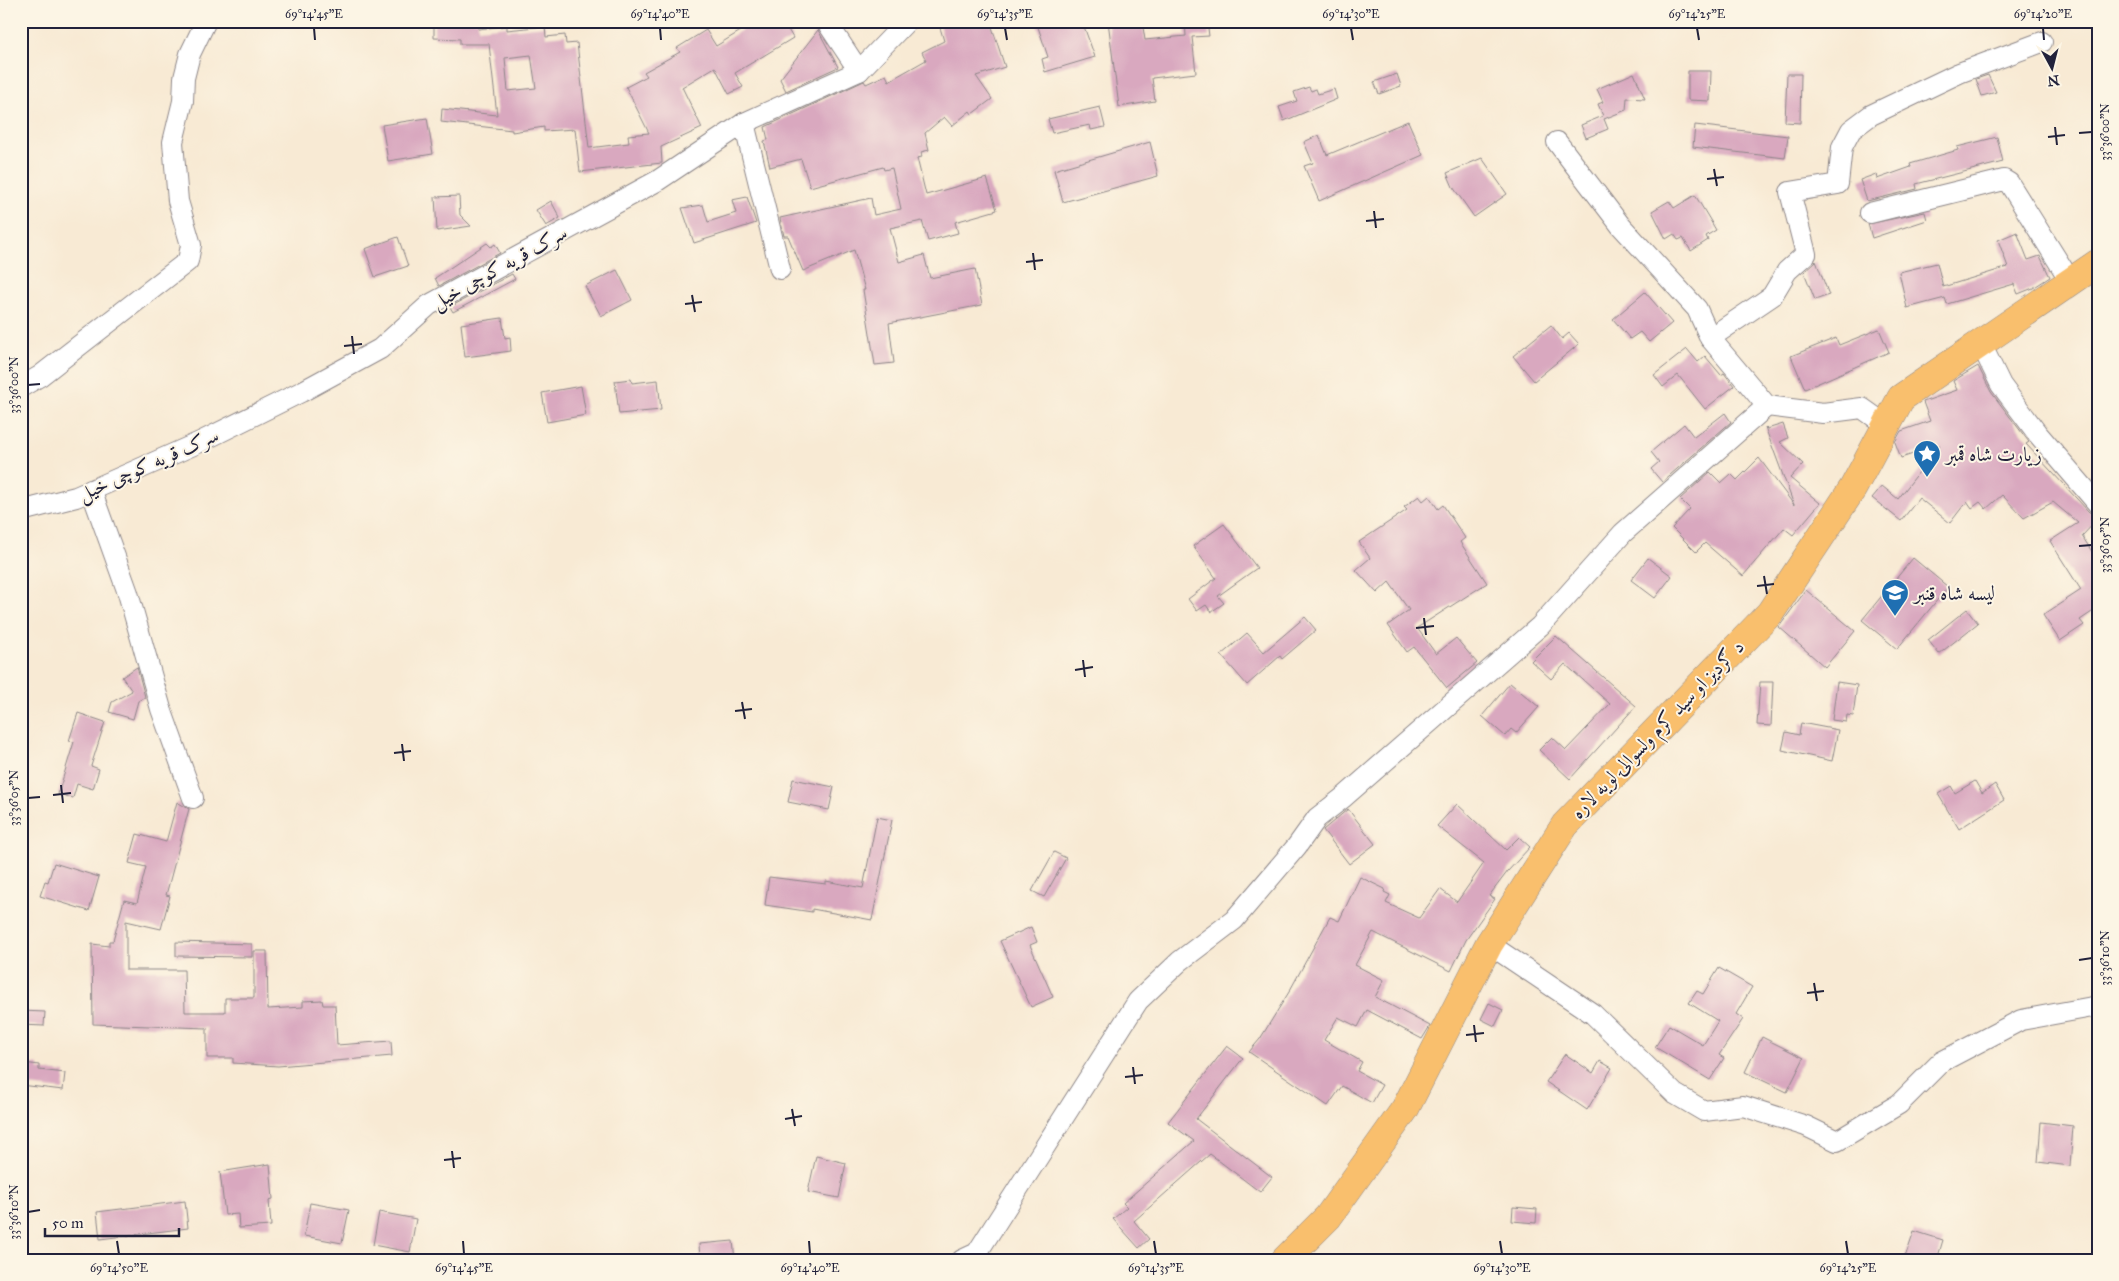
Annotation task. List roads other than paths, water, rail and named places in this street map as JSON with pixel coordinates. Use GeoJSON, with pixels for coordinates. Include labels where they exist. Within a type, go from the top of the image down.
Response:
{"type":"FeatureCollection","features":[{"type":"Feature","properties":{"kind":"highway","name":"د ګردیز او سید کرم ولسوالۍ لویه لاره"},"geometry":{"type":"LineString","coordinates":[[1285,1260],[1328,1217],[1405,1109],[1489,944],[1565,825],[1770,613],[1853,488],[1901,398],[1980,342],[2098,263]]}},
{"type":"Feature","properties":{"kind":"street"},"geometry":{"type":"LineString","coordinates":[[21,387],[40,376],[188,261],[191,245],[178,202],[173,142],[183,101],[184,78],[190,54],[206,21]]}},
{"type":"Feature","properties":{"kind":"street"},"geometry":{"type":"LineString","coordinates":[[826,21],[859,71]]}},
{"type":"Feature","properties":{"kind":"street","name":"سرک قریه کوچی خیل"},"geometry":{"type":"LineString","coordinates":[[21,511],[76,497],[200,442],[380,350],[429,304],[657,181],[744,123],[859,71],[907,21]]}},
{"type":"Feature","properties":{"kind":"street"},"geometry":{"type":"LineString","coordinates":[[1710,338],[1772,296],[1782,283],[1787,271],[1806,254],[1790,192],[1838,184],[1842,147],[1851,130],[1871,115],[1959,73],[2042,42]]}},
{"type":"Feature","properties":{"kind":"street"},"geometry":{"type":"LineString","coordinates":[[744,123],[780,270]]}},
{"type":"Feature","properties":{"kind":"street"},"geometry":{"type":"LineString","coordinates":[[1557,142],[1621,226],[1697,310],[1710,338],[1767,406],[1824,413],[1862,408],[1886,425]]}},
{"type":"Feature","properties":{"kind":"street"},"geometry":{"type":"LineString","coordinates":[[1870,213],[2004,180],[2009,183],[2071,282]]}},
{"type":"Feature","properties":{"kind":"street"},"geometry":{"type":"LineString","coordinates":[[1980,342],[2001,385],[2037,433],[2098,504]]}},
{"type":"Feature","properties":{"kind":"street"},"geometry":{"type":"LineString","coordinates":[[962,1260],[977,1253],[1138,1001],[1180,961],[1234,920],[1297,846],[1317,818],[1344,797],[1540,626],[1623,533],[1767,406]]}},
{"type":"Feature","properties":{"kind":"street"},"geometry":{"type":"LineString","coordinates":[[91,490],[128,593],[161,709],[193,798]]}},
{"type":"Feature","properties":{"kind":"street"},"geometry":{"type":"LineString","coordinates":[[1489,944],[1593,1014],[1675,1094],[1704,1111],[1743,1106],[1806,1126],[1837,1141],[1899,1104],[1940,1062],[2021,1020],[2098,1006]]}},
{"type":"Feature","properties":{"kind":"place","name":"زیارت شاه قمبر"},"geometry":{"type":"Point","coordinates":[1927,478]}},
{"type":"Feature","properties":{"kind":"place","name":"لیسه شاه قنبر"},"geometry":{"type":"Point","coordinates":[1895,617]}}]}
